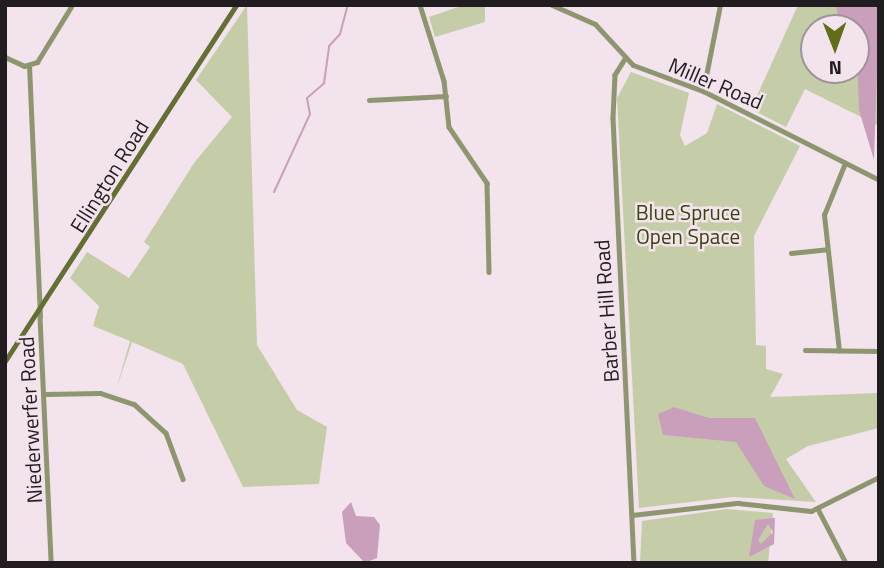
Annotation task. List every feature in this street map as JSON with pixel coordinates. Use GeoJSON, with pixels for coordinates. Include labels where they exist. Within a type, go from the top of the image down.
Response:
{"type":"FeatureCollection","features":[{"type":"Feature","properties":{"kind":"main road","name":"Ellington Road"},"geometry":{"type":"LineString","coordinates":[[5,361],[40,317],[236,5]]}},
{"type":"Feature","properties":{"kind":"street"},"geometry":{"type":"LineString","coordinates":[[5,57],[29,65],[46,53],[72,5]]}},
{"type":"Feature","properties":{"kind":"street"},"geometry":{"type":"LineString","coordinates":[[420,5],[446,96],[456,145],[479,169],[490,197],[489,272]]}},
{"type":"Feature","properties":{"kind":"street","name":"Miller Road"},"geometry":{"type":"LineString","coordinates":[[552,5],[595,24],[625,59],[703,91],[879,180]]}},
{"type":"Feature","properties":{"kind":"street"},"geometry":{"type":"LineString","coordinates":[[703,91],[720,5]]}},
{"type":"Feature","properties":{"kind":"street","name":"Barber Hill Road"},"geometry":{"type":"LineString","coordinates":[[625,59],[615,75],[613,118],[634,563]]}},
{"type":"Feature","properties":{"kind":"street","name":"Niederwerfer Road"},"geometry":{"type":"LineString","coordinates":[[29,65],[51,563]]}},
{"type":"Feature","properties":{"kind":"street"},"geometry":{"type":"LineString","coordinates":[[369,100],[446,96]]}},
{"type":"Feature","properties":{"kind":"street"},"geometry":{"type":"LineString","coordinates":[[839,351],[825,211],[845,163]]}},
{"type":"Feature","properties":{"kind":"street"},"geometry":{"type":"LineString","coordinates":[[791,253],[827,249]]}},
{"type":"Feature","properties":{"kind":"street"},"geometry":{"type":"LineString","coordinates":[[805,350],[879,351]]}},
{"type":"Feature","properties":{"kind":"street"},"geometry":{"type":"LineString","coordinates":[[45,394],[100,393],[134,404],[166,433],[183,479]]}},
{"type":"Feature","properties":{"kind":"street"},"geometry":{"type":"LineString","coordinates":[[632,515],[732,504],[818,509],[879,478]]}},
{"type":"Feature","properties":{"kind":"street"},"geometry":{"type":"LineString","coordinates":[[818,509],[846,563]]}},
{"type":"Feature","properties":{"kind":"green space"},"geometry":{"type":"Polygon","coordinates":[[[247,5],[257,345],[297,410],[327,427],[319,484],[243,487],[183,364],[132,342],[116,390],[130,341],[93,326],[99,306],[70,278],[87,252],[129,278],[150,247],[144,242],[194,163],[232,117],[196,80],[247,5]]]}},
{"type":"Feature","properties":{"kind":"green space"},"geometry":{"type":"Polygon","coordinates":[[[464,5],[485,5],[485,22],[435,37],[429,17],[464,5]]]}},
{"type":"Feature","properties":{"kind":"green space"},"geometry":{"type":"Polygon","coordinates":[[[798,5],[879,5],[879,126],[805,89],[786,127],[751,109],[798,5]]]}},
{"type":"Feature","properties":{"kind":"green space","name":"Blue Spruce Open Space"},"geometry":{"type":"Polygon","coordinates":[[[631,72],[689,93],[680,135],[685,146],[707,133],[717,104],[800,146],[754,236],[756,345],[766,346],[766,369],[783,374],[770,397],[879,393],[879,428],[808,446],[786,459],[816,502],[733,497],[639,508],[617,98],[631,72]]]}},
{"type":"Feature","properties":{"kind":"green space"},"geometry":{"type":"Polygon","coordinates":[[[727,509],[773,513],[768,563],[640,563],[642,521],[727,509]]]}},
{"type":"Feature","properties":{"kind":"shaded area"},"geometry":{"type":"Polygon","coordinates":[[[836,5],[879,5],[874,160],[859,110],[858,84],[870,84],[870,14],[838,14],[836,5]]]}},
{"type":"Feature","properties":{"kind":"shaded area"},"geometry":{"type":"Polygon","coordinates":[[[674,407],[709,418],[755,418],[795,499],[764,486],[736,442],[663,435],[658,414],[674,407]]]}},
{"type":"Feature","properties":{"kind":"shaded area"},"geometry":{"type":"Polygon","coordinates":[[[351,502],[356,516],[374,517],[380,525],[377,558],[365,563],[346,543],[342,512],[351,502]]]}},
{"type":"Feature","properties":{"kind":"shaded area"},"geometry":{"type":"Polygon","coordinates":[[[775,518],[774,544],[749,557],[755,520],[775,518]],[[768,524],[758,540],[761,544],[773,532],[768,524]]]}},
{"type":"Feature","properties":{"kind":"waterway"},"geometry":{"type":"LineString","coordinates":[[274,192],[310,114],[307,98],[324,83],[329,46],[340,34],[348,5]]}}]}
